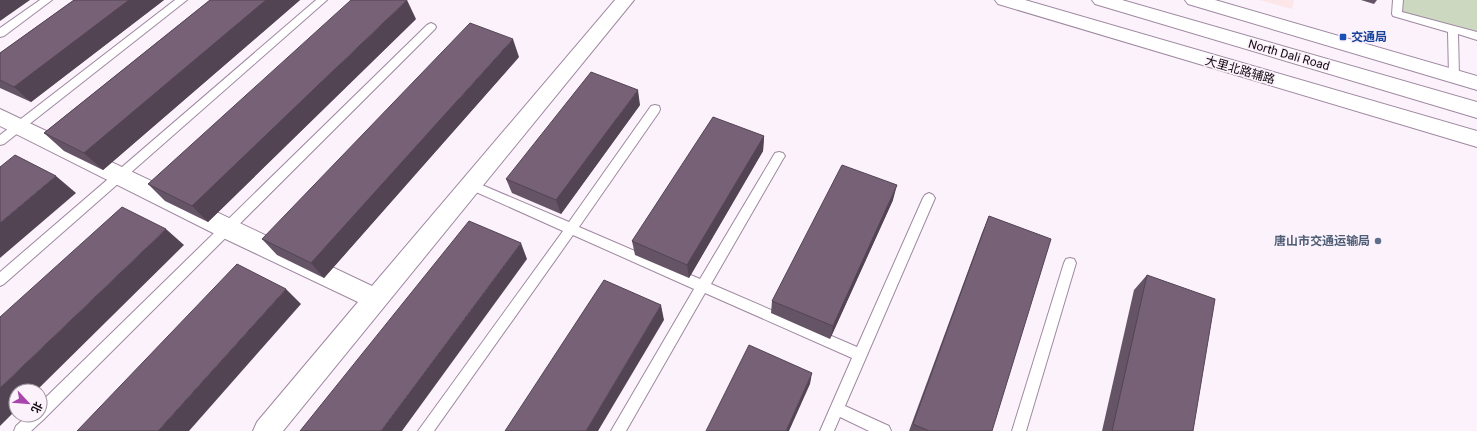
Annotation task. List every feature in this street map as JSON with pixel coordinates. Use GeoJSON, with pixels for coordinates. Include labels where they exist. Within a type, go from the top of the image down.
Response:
{"type":"FeatureCollection","features":[{"type":"Feature","properties":{"kind":"street"},"geometry":{"type":"LineString","coordinates":[[266,431],[625,0]]}},
{"type":"Feature","properties":{"kind":"street","name":"大里北路辅路"},"geometry":{"type":"LineString","coordinates":[[1004,0],[1477,139]]}},
{"type":"Feature","properties":{"kind":"street","name":"North Dali Road"},"geometry":{"type":"LineString","coordinates":[[1101,0],[1477,110]]}},
{"type":"Feature","properties":{"kind":"street"},"geometry":{"type":"LineString","coordinates":[[1194,0],[1477,83]]}},
{"type":"Feature","properties":{"kind":"street"},"geometry":{"type":"LineString","coordinates":[[9,122],[227,229],[376,299]]}},
{"type":"Feature","properties":{"kind":"lane"},"geometry":{"type":"LineString","coordinates":[[0,33],[48,0]]}},
{"type":"Feature","properties":{"kind":"lane"},"geometry":{"type":"LineString","coordinates":[[0,141],[9,122],[182,0]]}},
{"type":"Feature","properties":{"kind":"lane"},"geometry":{"type":"LineString","coordinates":[[0,280],[322,0]]}},
{"type":"Feature","properties":{"kind":"lane"},"geometry":{"type":"LineString","coordinates":[[1398,0],[1397,14],[1477,36]]}},
{"type":"Feature","properties":{"kind":"lane"},"geometry":{"type":"LineString","coordinates":[[48,405],[431,27]]}},
{"type":"Feature","properties":{"kind":"lane"},"geometry":{"type":"LineString","coordinates":[[1453,29],[1454,76]]}},
{"type":"Feature","properties":{"kind":"lane"},"geometry":{"type":"LineString","coordinates":[[425,431],[571,229],[655,109]]}},
{"type":"Feature","properties":{"kind":"lane"},"geometry":{"type":"LineString","coordinates":[[618,431],[779,156]]}},
{"type":"Feature","properties":{"kind":"lane"},"geometry":{"type":"LineString","coordinates":[[471,185],[860,355]]}},
{"type":"Feature","properties":{"kind":"lane"},"geometry":{"type":"LineString","coordinates":[[827,431],[929,198]]}},
{"type":"Feature","properties":{"kind":"lane"},"geometry":{"type":"LineString","coordinates":[[1019,431],[1070,263]]}},
{"type":"Feature","properties":{"kind":"lane"},"geometry":{"type":"LineString","coordinates":[[837,409],[884,431]]}},
{"type":"Feature","properties":{"kind":"lane"},"geometry":{"type":"LineString","coordinates":[[21,431],[30,423]]}},
{"type":"Feature","properties":{"kind":"shaded area"},"geometry":{"type":"Polygon","coordinates":[[[1259,0],[1294,0],[1292,9],[1259,0]]]}},
{"type":"Feature","properties":{"kind":"green space"},"geometry":{"type":"Polygon","coordinates":[[[1402,0],[1477,0],[1477,33],[1402,12],[1402,0]]]}},
{"type":"Feature","properties":{"kind":"building"},"geometry":{"type":"Polygon","coordinates":[[[74,0],[129,0],[14,87],[0,80],[0,53],[74,0]]]}},
{"type":"Feature","properties":{"kind":"building"},"geometry":{"type":"Polygon","coordinates":[[[210,0],[266,0],[84,153],[44,133],[210,0]]]}},
{"type":"Feature","properties":{"kind":"building"},"geometry":{"type":"Polygon","coordinates":[[[351,0],[407,0],[192,206],[148,184],[351,0]]]}},
{"type":"Feature","properties":{"kind":"building"},"geometry":{"type":"Polygon","coordinates":[[[470,23],[513,39],[311,263],[262,239],[470,23]]]}},
{"type":"Feature","properties":{"kind":"building"},"geometry":{"type":"Polygon","coordinates":[[[591,72],[638,90],[556,200],[506,179],[591,72]]]}},
{"type":"Feature","properties":{"kind":"building"},"geometry":{"type":"Polygon","coordinates":[[[713,117],[764,136],[687,265],[632,241],[713,117]]]}},
{"type":"Feature","properties":{"kind":"building"},"geometry":{"type":"Polygon","coordinates":[[[15,155],[56,176],[0,223],[0,167],[15,155]]]}},
{"type":"Feature","properties":{"kind":"building"},"geometry":{"type":"Polygon","coordinates":[[[842,165],[897,185],[833,326],[772,301],[842,165]]]}},
{"type":"Feature","properties":{"kind":"building"},"geometry":{"type":"Polygon","coordinates":[[[122,207],[166,229],[0,388],[0,317],[122,207]]]}},
{"type":"Feature","properties":{"kind":"building"},"geometry":{"type":"Polygon","coordinates":[[[989,216],[1051,239],[992,431],[929,431],[913,424],[989,216]]]}},
{"type":"Feature","properties":{"kind":"building"},"geometry":{"type":"Polygon","coordinates":[[[469,221],[521,243],[381,431],[300,431],[469,221]]]}},
{"type":"Feature","properties":{"kind":"building"},"geometry":{"type":"Polygon","coordinates":[[[237,264],[286,289],[158,431],[77,431],[237,264]]]}},
{"type":"Feature","properties":{"kind":"building"},"geometry":{"type":"Polygon","coordinates":[[[1147,275],[1215,299],[1193,431],[1112,431],[1147,275]]]}},
{"type":"Feature","properties":{"kind":"building"},"geometry":{"type":"Polygon","coordinates":[[[604,280],[661,305],[586,431],[505,431],[604,280]]]}},
{"type":"Feature","properties":{"kind":"building"},"geometry":{"type":"Polygon","coordinates":[[[749,345],[812,373],[786,431],[706,431],[749,345]]]}},
{"type":"Feature","properties":{"kind":"place","name":"交通局"},"geometry":{"type":"Point","coordinates":[1343,37]}},
{"type":"Feature","properties":{"kind":"place","name":"唐山市交通运输局"},"geometry":{"type":"Point","coordinates":[1378,241]}}]}
